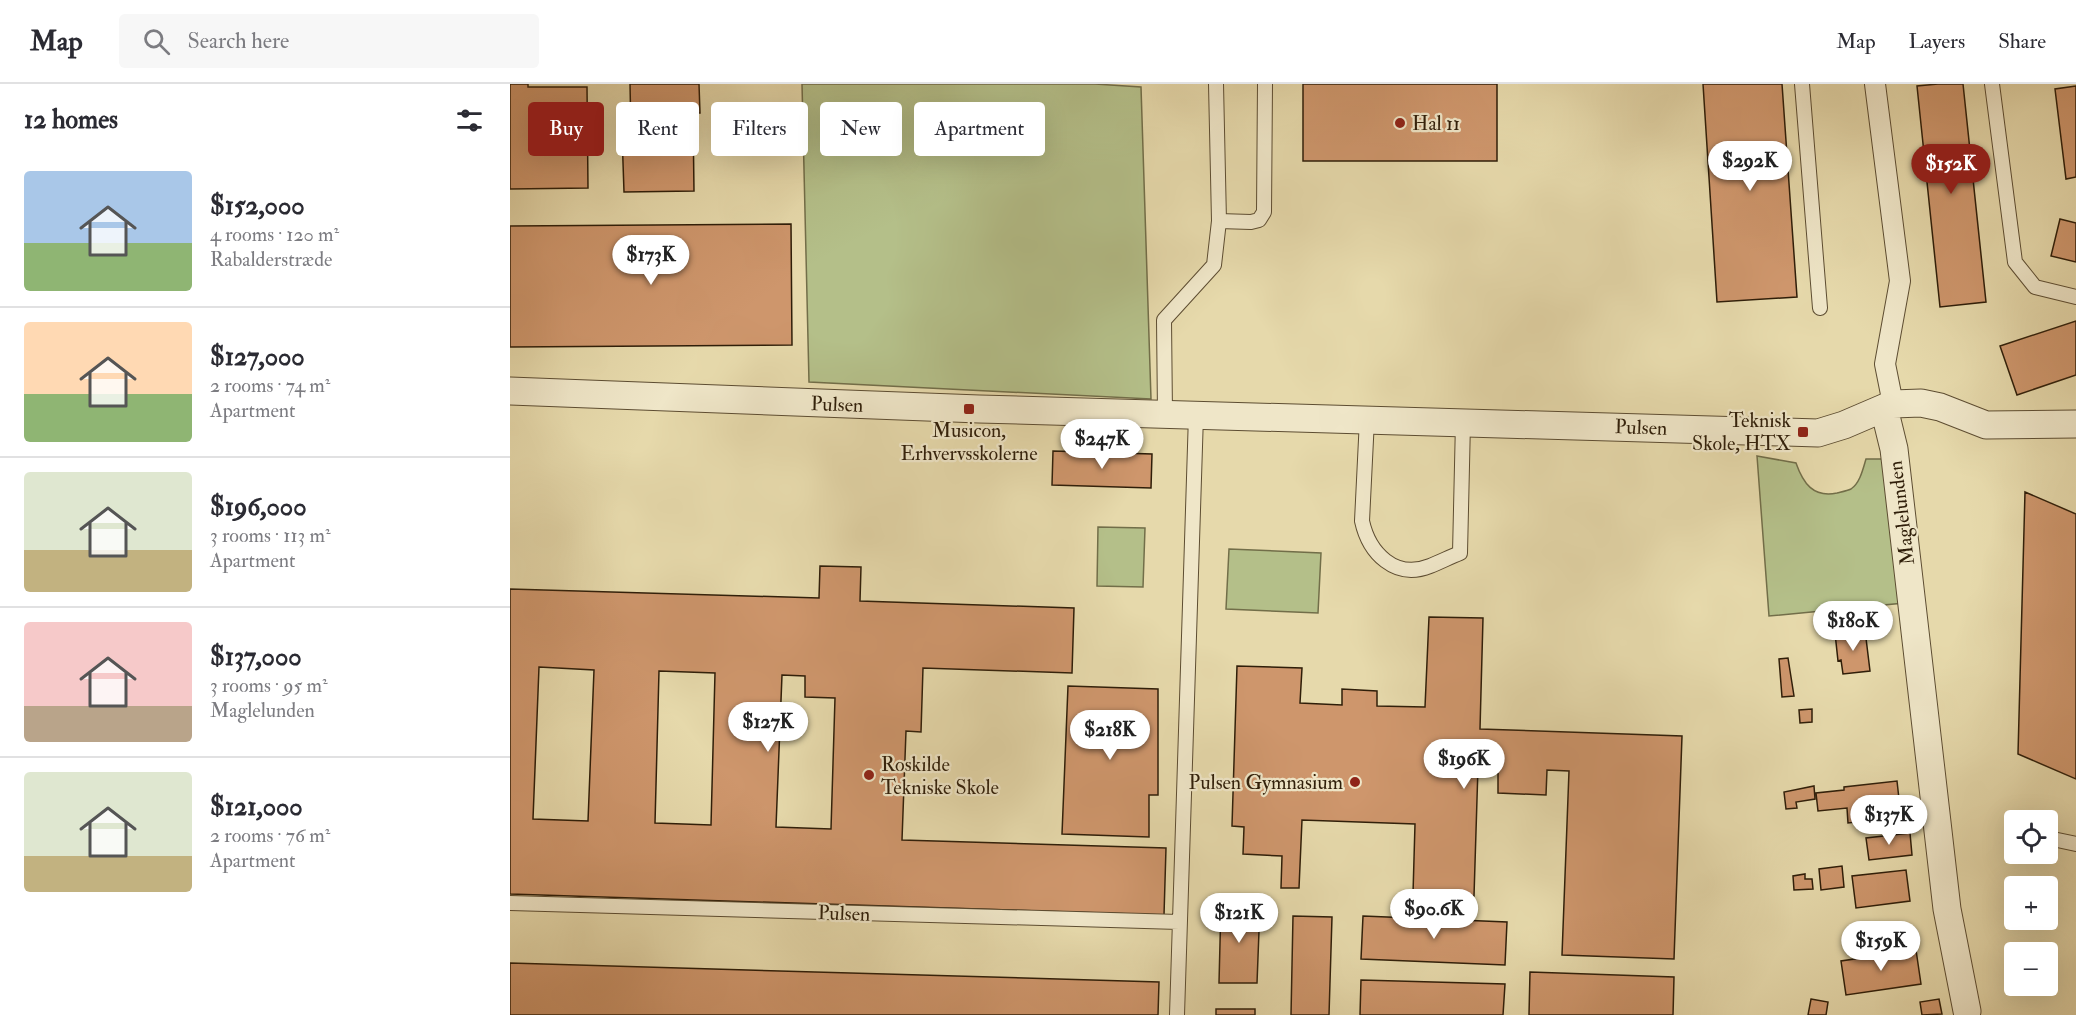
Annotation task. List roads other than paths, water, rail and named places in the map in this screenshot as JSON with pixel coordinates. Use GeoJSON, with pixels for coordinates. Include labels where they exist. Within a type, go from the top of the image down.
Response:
{"type":"FeatureCollection","features":[{"type":"Feature","properties":{"kind":"street"},"geometry":{"type":"LineString","coordinates":[[1875,84],[1900,281],[1885,364],[1888,406]]}},
{"type":"Feature","properties":{"kind":"street","name":"Pulsen"},"geometry":{"type":"LineString","coordinates":[[510,391],[857,405],[1818,433],[1844,425],[1888,406],[1922,403],[1940,407],[1986,425],[2076,424]]}},
{"type":"Feature","properties":{"kind":"street","name":"Maglelunden"},"geometry":{"type":"LineString","coordinates":[[1888,406],[1947,909],[1967,1011]]}},
{"type":"Feature","properties":{"kind":"lane"},"geometry":{"type":"LineString","coordinates":[[1165,414],[1164,320],[1214,266],[1219,221],[1216,84]]}},
{"type":"Feature","properties":{"kind":"lane"},"geometry":{"type":"LineString","coordinates":[[1219,221],[1251,222],[1259,220],[1264,212],[1265,84]]}},
{"type":"Feature","properties":{"kind":"lane"},"geometry":{"type":"LineString","coordinates":[[1802,84],[1820,308]]}},
{"type":"Feature","properties":{"kind":"lane"},"geometry":{"type":"LineString","coordinates":[[1992,84],[2015,262],[2035,286],[2076,297]]}},
{"type":"Feature","properties":{"kind":"lane"},"geometry":{"type":"LineString","coordinates":[[1177,1015],[1196,415]]}},
{"type":"Feature","properties":{"kind":"lane"},"geometry":{"type":"LineString","coordinates":[[1367,419],[1362,521],[1365,537],[1384,561],[1398,568],[1414,569],[1429,567],[1460,553],[1463,422]]}},
{"type":"Feature","properties":{"kind":"lane"},"geometry":{"type":"LineString","coordinates":[[2058,840],[2076,844]]}},
{"type":"Feature","properties":{"kind":"lane","name":"Pulsen"},"geometry":{"type":"LineString","coordinates":[[510,903],[1179,922]]}},
{"type":"Feature","properties":{"kind":"place","name":"Hal 11"},"geometry":{"type":"Point","coordinates":[1400,123]}},
{"type":"Feature","properties":{"kind":"place","name":"Musicon, Erhvervsskolerne"},"geometry":{"type":"Point","coordinates":[969,409]}},
{"type":"Feature","properties":{"kind":"place","name":"Teknisk Skole, HTX"},"geometry":{"type":"Point","coordinates":[1803,432]}},
{"type":"Feature","properties":{"kind":"place","name":"Roskilde Tekniske Skole"},"geometry":{"type":"Point","coordinates":[869,775]}},
{"type":"Feature","properties":{"kind":"place","name":"Pulsen Gymnasium"},"geometry":{"type":"Point","coordinates":[1355,782]}}]}
